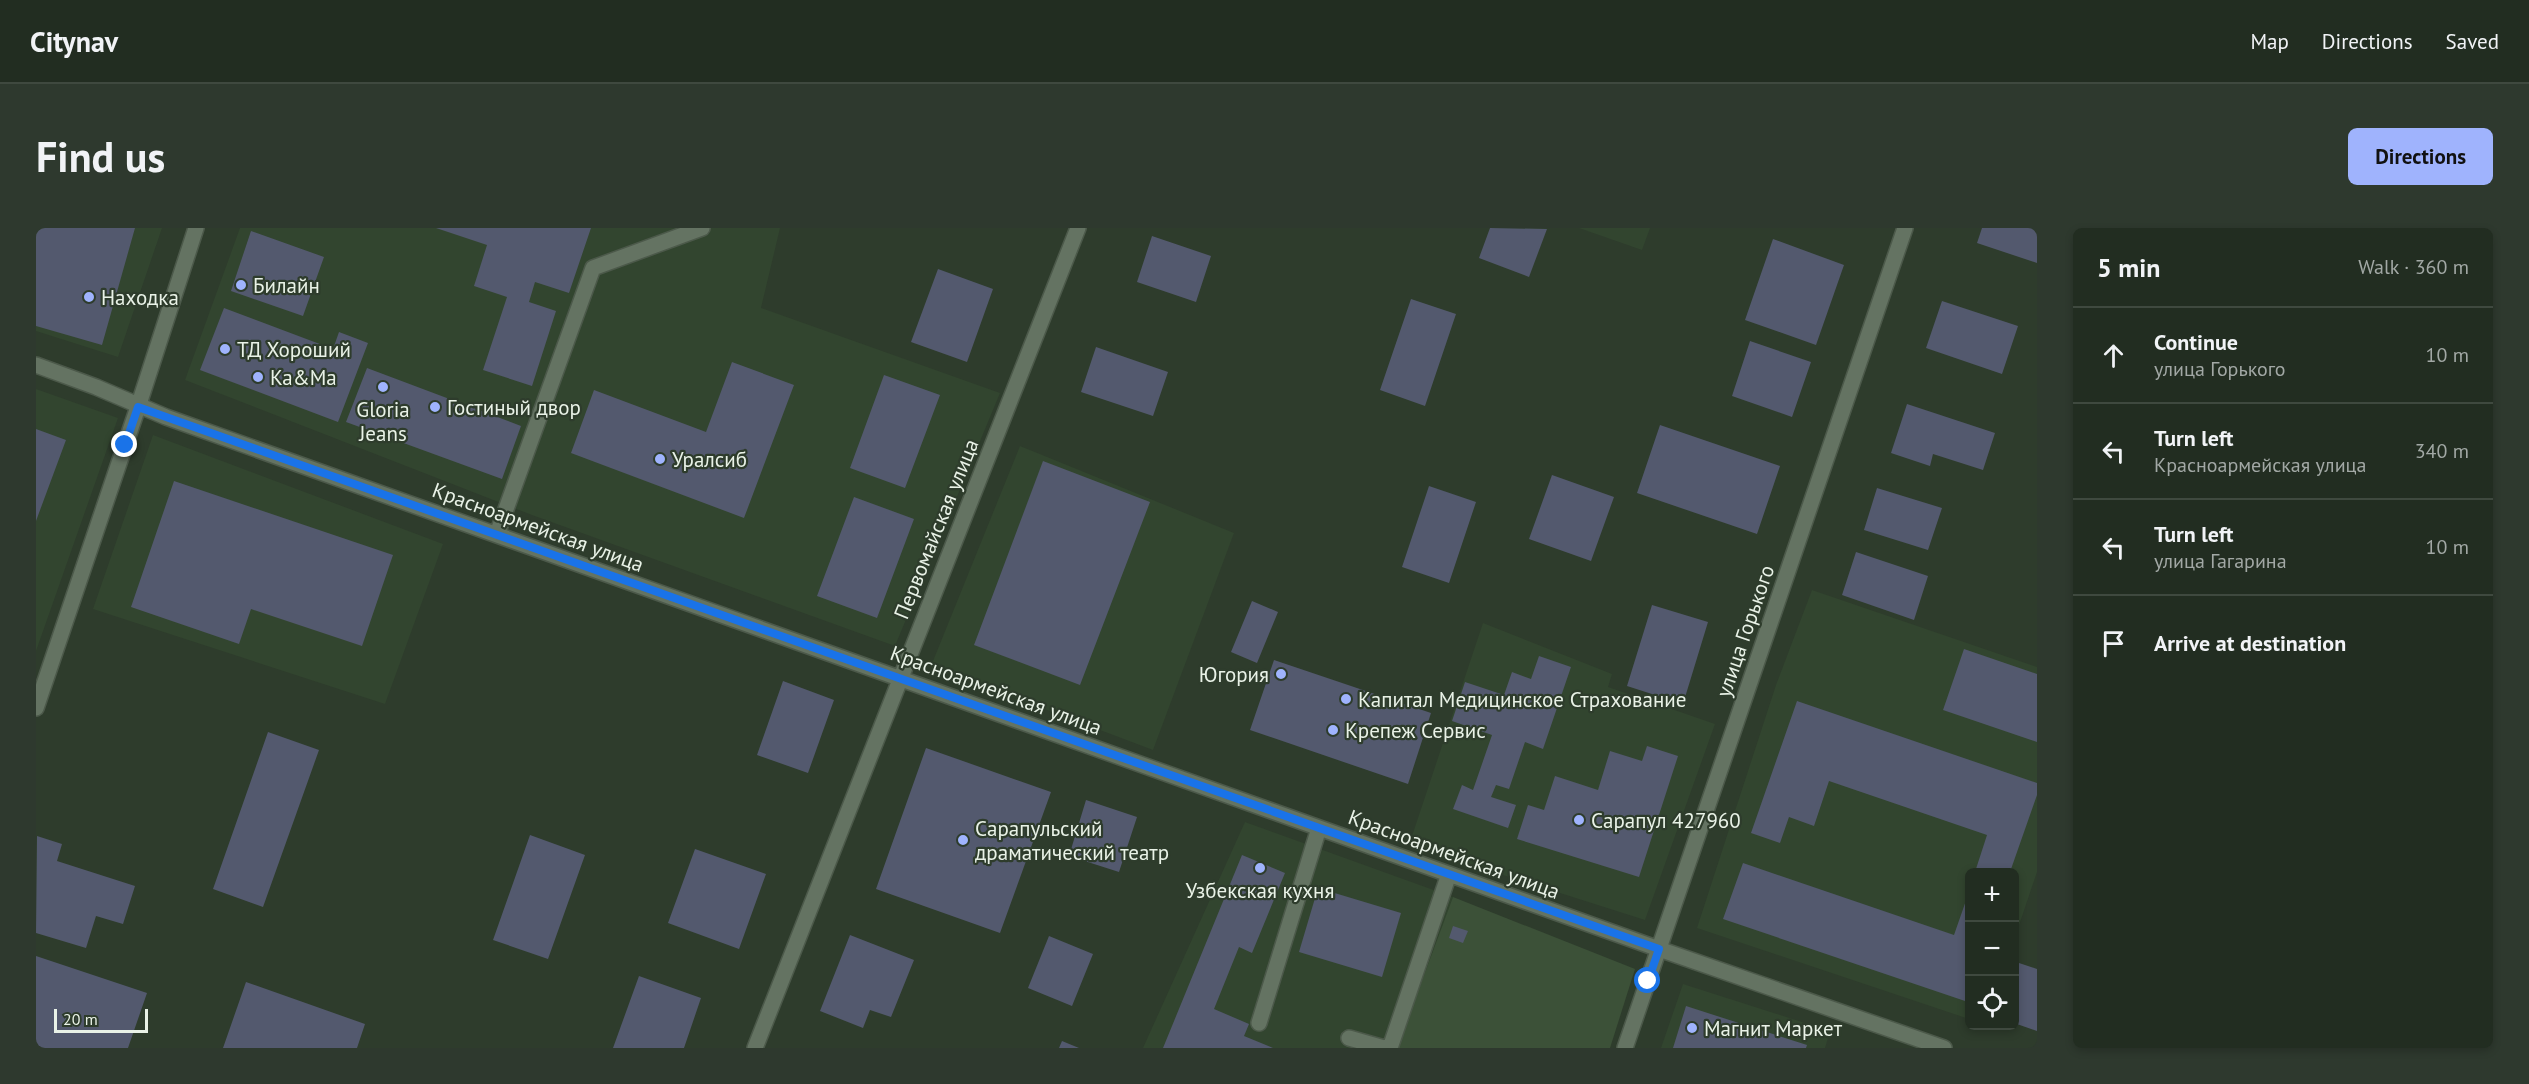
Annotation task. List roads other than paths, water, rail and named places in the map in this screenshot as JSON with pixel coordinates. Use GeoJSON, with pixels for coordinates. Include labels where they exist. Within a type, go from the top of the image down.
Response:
{"type":"FeatureCollection","features":[{"type":"Feature","properties":{"kind":"street"},"geometry":{"type":"LineString","coordinates":[[36,708],[196,228]]}},
{"type":"Feature","properties":{"kind":"street"},"geometry":{"type":"LineString","coordinates":[[497,534],[593,268],[702,228]]}},
{"type":"Feature","properties":{"kind":"street","name":"Первомайская улица"},"geometry":{"type":"LineString","coordinates":[[755,1048],[1078,228]]}},
{"type":"Feature","properties":{"kind":"street","name":"улица Горького"},"geometry":{"type":"LineString","coordinates":[[1625,1048],[1905,228]]}},
{"type":"Feature","properties":{"kind":"street","name":"Красноармейская улица"},"geometry":{"type":"LineString","coordinates":[[36,365],[96,387],[138,407],[1659,949],[1944,1048]]}},
{"type":"Feature","properties":{"kind":"street"},"geometry":{"type":"LineString","coordinates":[[1259,1023],[1319,828]]}},
{"type":"Feature","properties":{"kind":"street"},"geometry":{"type":"LineString","coordinates":[[1390,1048],[1449,874]]}},
{"type":"Feature","properties":{"kind":"street"},"geometry":{"type":"LineString","coordinates":[[1349,1038],[1384,1048]]}},
{"type":"Feature","properties":{"kind":"place","name":"Билайн"},"geometry":{"type":"Point","coordinates":[241,285]}},
{"type":"Feature","properties":{"kind":"place","name":"Находка"},"geometry":{"type":"Point","coordinates":[89,297]}},
{"type":"Feature","properties":{"kind":"place","name":"ТД Хороший"},"geometry":{"type":"Point","coordinates":[225,349]}},
{"type":"Feature","properties":{"kind":"place","name":"Ka&Ma"},"geometry":{"type":"Point","coordinates":[258,377]}},
{"type":"Feature","properties":{"kind":"place","name":"Gloria Jeans"},"geometry":{"type":"Point","coordinates":[383,387]}},
{"type":"Feature","properties":{"kind":"place","name":"Гостиный двор"},"geometry":{"type":"Point","coordinates":[435,407]}},
{"type":"Feature","properties":{"kind":"place","name":"Уралсиб"},"geometry":{"type":"Point","coordinates":[660,459]}},
{"type":"Feature","properties":{"kind":"place","name":"Югория"},"geometry":{"type":"Point","coordinates":[1281,674]}},
{"type":"Feature","properties":{"kind":"place","name":"Капитал Медицинское Страхование"},"geometry":{"type":"Point","coordinates":[1346,699]}},
{"type":"Feature","properties":{"kind":"place","name":"Крепеж Сервис"},"geometry":{"type":"Point","coordinates":[1333,730]}},
{"type":"Feature","properties":{"kind":"place","name":"Сарапул 427960"},"geometry":{"type":"Point","coordinates":[1579,820]}},
{"type":"Feature","properties":{"kind":"place","name":"Сарапульский драматический театр"},"geometry":{"type":"Point","coordinates":[963,840]}},
{"type":"Feature","properties":{"kind":"place","name":"Узбекская кухня"},"geometry":{"type":"Point","coordinates":[1260,868]}},
{"type":"Feature","properties":{"kind":"place","name":"Магнит Маркет"},"geometry":{"type":"Point","coordinates":[1692,1028]}}]}
